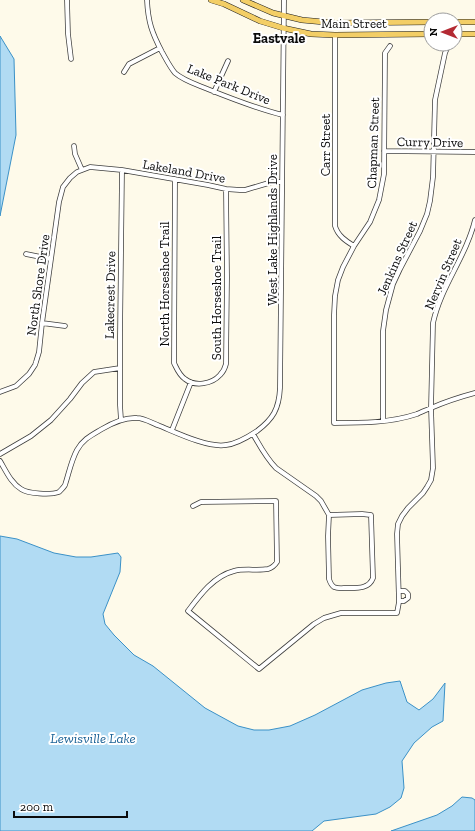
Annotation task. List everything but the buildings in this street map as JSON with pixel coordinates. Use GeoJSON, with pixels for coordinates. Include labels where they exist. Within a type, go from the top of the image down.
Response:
{"type":"FeatureCollection","features":[{"type":"Feature","properties":{"kind":"main road","name":"Main Street"},"geometry":{"type":"LineString","coordinates":[[211,0],[224,4],[260,21],[311,34],[423,34]]}},
{"type":"Feature","properties":{"kind":"main road","name":"Main Street"},"geometry":{"type":"LineString","coordinates":[[243,0],[284,16],[324,23],[423,22]]}},
{"type":"Feature","properties":{"kind":"main road"},"geometry":{"type":"LineString","coordinates":[[463,22],[475,22]]}},
{"type":"Feature","properties":{"kind":"main road"},"geometry":{"type":"LineString","coordinates":[[463,34],[475,34]]}},
{"type":"Feature","properties":{"kind":"street"},"geometry":{"type":"LineString","coordinates":[[67,0],[68,34],[71,59]]}},
{"type":"Feature","properties":{"kind":"street","name":"Lake Park Drive"},"geometry":{"type":"LineString","coordinates":[[147,0],[152,30],[170,66],[179,76],[214,92],[283,115]]}},
{"type":"Feature","properties":{"kind":"street","name":"West Lake Highlands Drive"},"geometry":{"type":"LineString","coordinates":[[0,461],[12,481],[22,490],[43,494],[53,493],[59,491],[65,485],[74,456],[82,442],[106,426],[121,420],[139,418],[200,442],[221,446],[240,441],[253,434],[265,425],[274,414],[280,399],[284,0]]}},
{"type":"Feature","properties":{"kind":"street","name":"Carr Street"},"geometry":{"type":"LineString","coordinates":[[335,35],[335,226],[341,237],[354,246]]}},
{"type":"Feature","properties":{"kind":"street","name":"Chapman Street"},"geometry":{"type":"LineString","coordinates":[[383,421],[334,423],[334,315],[335,296],[338,280],[343,267],[354,246],[370,222],[380,200],[384,174],[385,53],[390,46]]}},
{"type":"Feature","properties":{"kind":"street"},"geometry":{"type":"LineString","coordinates":[[124,72],[129,64],[160,48]]}},
{"type":"Feature","properties":{"kind":"street","name":"Jenkins Street"},"geometry":{"type":"LineString","coordinates":[[383,421],[383,331],[386,310],[393,284],[420,231],[427,214],[430,201],[434,177],[435,100],[445,52]]}},
{"type":"Feature","properties":{"kind":"street"},"geometry":{"type":"LineString","coordinates":[[214,92],[228,61]]}},
{"type":"Feature","properties":{"kind":"street"},"geometry":{"type":"LineString","coordinates":[[74,146],[75,154],[82,170]]}},
{"type":"Feature","properties":{"kind":"street","name":"Curry Drive"},"geometry":{"type":"LineString","coordinates":[[384,151],[475,152]]}},
{"type":"Feature","properties":{"kind":"street","name":"Lakeland Drive"},"geometry":{"type":"LineString","coordinates":[[82,170],[90,167],[122,170],[226,189],[245,190],[272,182],[282,182]]}},
{"type":"Feature","properties":{"kind":"street","name":"North Shore Drive"},"geometry":{"type":"LineString","coordinates":[[0,392],[16,386],[26,378],[35,365],[39,352],[61,192],[70,178],[82,170]]}},
{"type":"Feature","properties":{"kind":"street","name":"Lakecrest Drive"},"geometry":{"type":"LineString","coordinates":[[121,420],[120,368],[122,170]]}},
{"type":"Feature","properties":{"kind":"street","name":"North Horseshoe Trail"},"geometry":{"type":"LineString","coordinates":[[175,179],[174,363],[183,378],[191,382]]}},
{"type":"Feature","properties":{"kind":"street","name":"South Horseshoe Trail"},"geometry":{"type":"LineString","coordinates":[[191,382],[207,383],[211,381],[220,376],[226,364],[226,189]]}},
{"type":"Feature","properties":{"kind":"street","name":"Nervin Street"},"geometry":{"type":"LineString","coordinates":[[399,601],[398,524],[408,508],[427,487],[431,480],[433,468],[431,408],[433,331],[436,311],[443,292],[465,249],[475,220]]}},
{"type":"Feature","properties":{"kind":"street"},"geometry":{"type":"LineString","coordinates":[[26,254],[51,259]]}},
{"type":"Feature","properties":{"kind":"street"},"geometry":{"type":"LineString","coordinates":[[42,323],[65,326]]}},
{"type":"Feature","properties":{"kind":"street"},"geometry":{"type":"LineString","coordinates":[[0,454],[31,436],[51,420],[82,383],[94,372],[120,368]]}},
{"type":"Feature","properties":{"kind":"street"},"geometry":{"type":"LineString","coordinates":[[172,430],[191,382]]}},
{"type":"Feature","properties":{"kind":"street"},"geometry":{"type":"LineString","coordinates":[[383,421],[417,414],[457,398],[475,393]]}},
{"type":"Feature","properties":{"kind":"street"},"geometry":{"type":"LineString","coordinates":[[253,434],[265,456],[271,463],[316,496],[329,516],[328,565],[331,584],[335,588],[360,588],[368,585],[372,582],[373,578],[371,515],[362,514],[329,516]]}},
{"type":"Feature","properties":{"kind":"street"},"geometry":{"type":"LineString","coordinates":[[193,506],[201,502],[276,501],[276,564],[268,569],[233,571],[220,577],[212,583],[188,611],[259,669],[314,624],[324,618],[342,613],[398,613],[399,601],[404,601],[408,598],[408,594],[399,591]]}},
{"type":"Feature","properties":{"kind":"water"},"geometry":{"type":"Polygon","coordinates":[[[0,36],[14,59],[16,135],[0,216],[0,36]]]}},
{"type":"Feature","properties":{"kind":"water","name":"Lewisville Lake"},"geometry":{"type":"Polygon","coordinates":[[[0,536],[17,539],[54,553],[76,557],[91,557],[118,553],[121,557],[120,572],[103,614],[105,624],[134,655],[153,666],[205,708],[238,726],[254,730],[269,730],[290,726],[315,715],[362,690],[386,683],[400,681],[407,702],[419,710],[433,699],[445,683],[443,721],[432,727],[414,743],[402,761],[404,788],[401,798],[390,807],[376,814],[324,821],[312,831],[0,831],[0,536]]]}},
{"type":"Feature","properties":{"kind":"water"},"geometry":{"type":"Polygon","coordinates":[[[462,797],[472,798],[475,800],[475,831],[391,831],[437,815],[452,806],[462,797]]]}},
{"type":"Feature","properties":{"kind":"district","name":"Eastvale"},"geometry":{"type":"Point","coordinates":[279,38]}}]}
